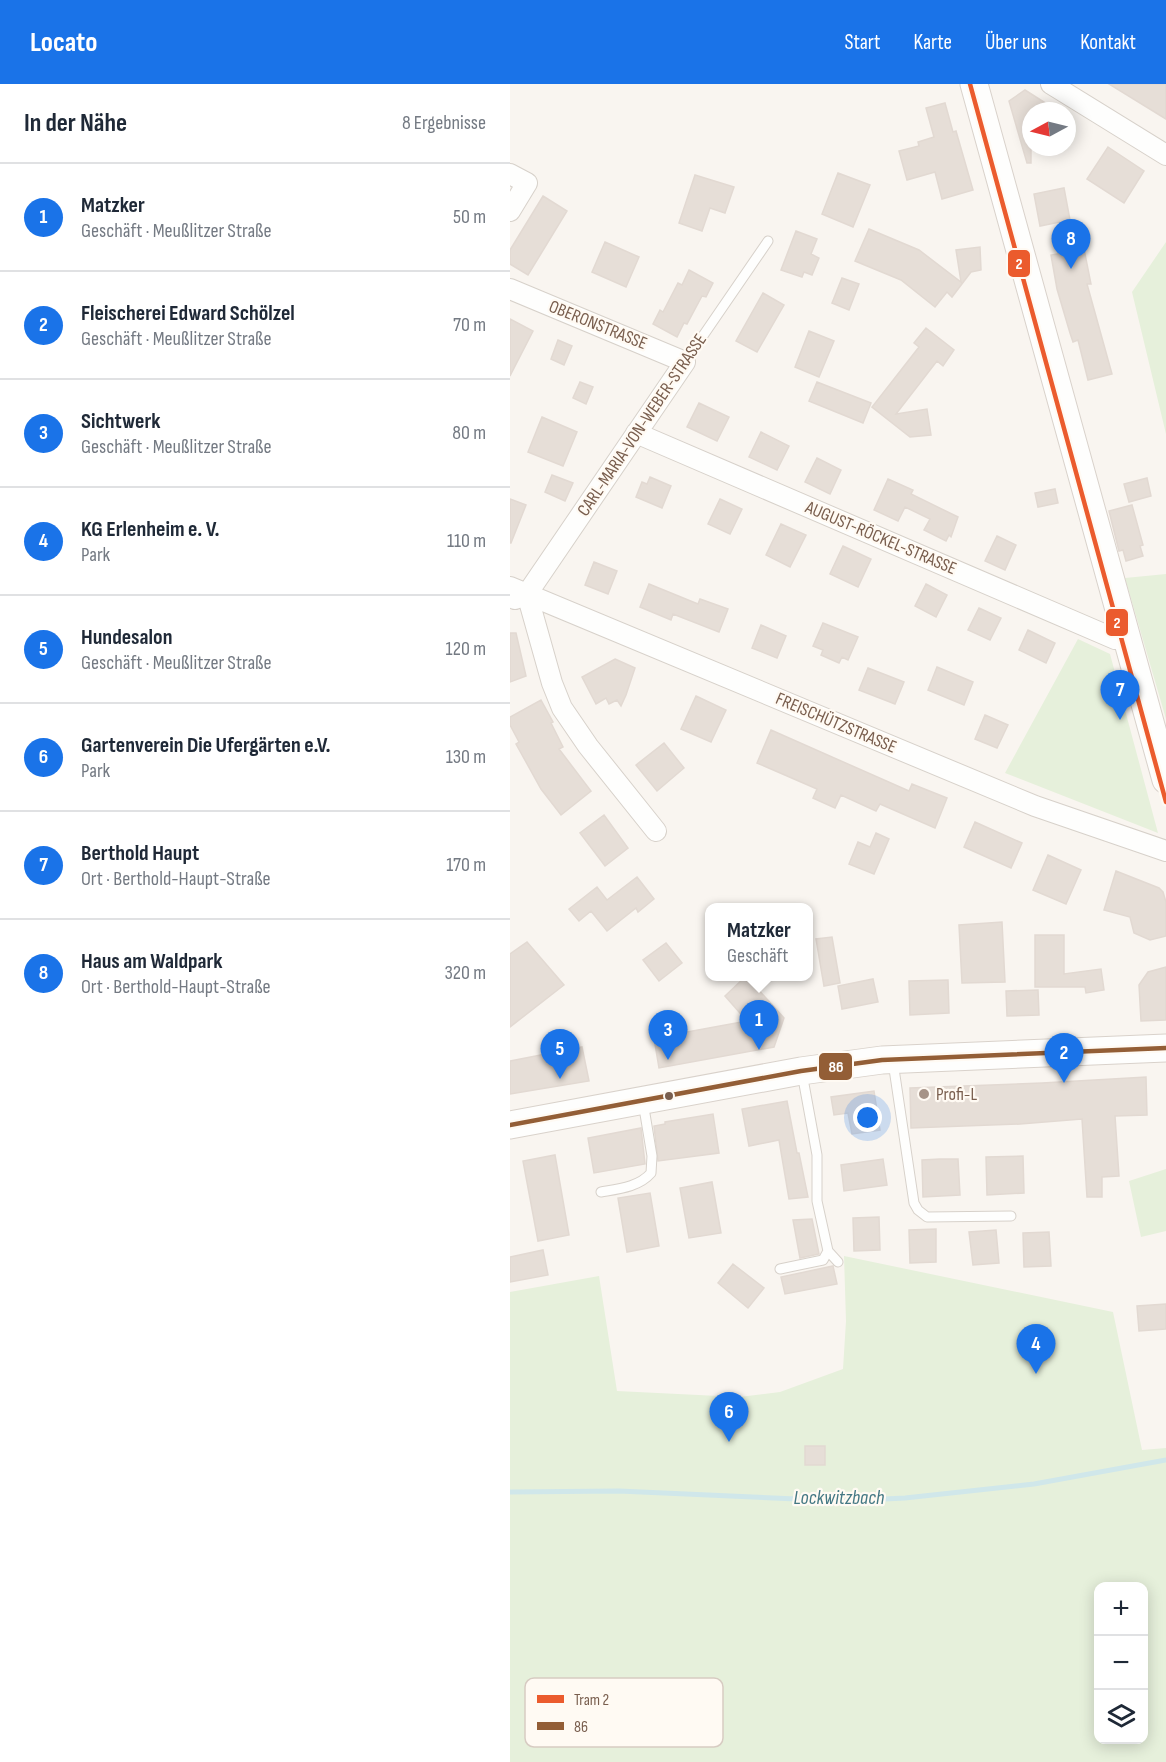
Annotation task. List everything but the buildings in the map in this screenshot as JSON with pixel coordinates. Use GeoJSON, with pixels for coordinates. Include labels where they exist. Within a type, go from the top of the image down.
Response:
{"type":"FeatureCollection","features":[{"type":"Feature","properties":{"kind":"street"},"geometry":{"type":"LineString","coordinates":[[974,84],[1166,780]]}},
{"type":"Feature","properties":{"kind":"street"},"geometry":{"type":"LineString","coordinates":[[1051,84],[1166,155]]}},
{"type":"Feature","properties":{"kind":"street"},"geometry":{"type":"LineString","coordinates":[[510,174],[527,183],[510,211]]}},
{"type":"Feature","properties":{"kind":"street","name":"OBERONSTRASSE"},"geometry":{"type":"LineString","coordinates":[[510,289],[685,362]]}},
{"type":"Feature","properties":{"kind":"street","name":"CARL-MARIA-VON-WEBER-STRASSE"},"geometry":{"type":"LineString","coordinates":[[516,594],[636,433],[685,362]]}},
{"type":"Feature","properties":{"kind":"street","name":"AUGUST-RÖCKEL-STRASSE"},"geometry":{"type":"LineString","coordinates":[[636,433],[1114,639],[1127,635]]}},
{"type":"Feature","properties":{"kind":"street"},"geometry":{"type":"LineString","coordinates":[[516,594],[562,708],[588,746],[656,831]]}},
{"type":"Feature","properties":{"kind":"street","name":"FREISCHÜTZSTRASSE"},"geometry":{"type":"LineString","coordinates":[[516,594],[1035,806],[1166,851]]}},
{"type":"Feature","properties":{"kind":"street"},"geometry":{"type":"LineString","coordinates":[[510,1125],[801,1071],[892,1060],[1166,1048]]}},
{"type":"Feature","properties":{"kind":"lane","name":"CARL-MARIA-VON-WEBER-STRASSE"},"geometry":{"type":"LineString","coordinates":[[685,362],[768,241]]}},
{"type":"Feature","properties":{"kind":"lane"},"geometry":{"type":"LineString","coordinates":[[892,1060],[914,1203],[918,1210],[927,1217],[1011,1216]]}},
{"type":"Feature","properties":{"kind":"lane"},"geometry":{"type":"LineString","coordinates":[[801,1071],[817,1155],[817,1201],[828,1251],[838,1262]]}},
{"type":"Feature","properties":{"kind":"lane"},"geometry":{"type":"LineString","coordinates":[[601,1192],[633,1185],[651,1173],[652,1156],[643,1101]]}},
{"type":"Feature","properties":{"kind":"lane"},"geometry":{"type":"LineString","coordinates":[[780,1269],[823,1260],[828,1251]]}},
{"type":"Feature","properties":{"kind":"green space"},"geometry":{"type":"Polygon","coordinates":[[[1166,242],[1166,434],[1132,292],[1166,242]]]}},
{"type":"Feature","properties":{"kind":"green space"},"geometry":{"type":"Polygon","coordinates":[[[1166,574],[1166,719],[1125,578],[1166,574]]]}},
{"type":"Feature","properties":{"kind":"green space"},"geometry":{"type":"Polygon","coordinates":[[[1078,639],[1110,654],[1158,833],[1005,773],[1078,639]]]}},
{"type":"Feature","properties":{"kind":"green space"},"geometry":{"type":"Polygon","coordinates":[[[1166,1169],[1166,1231],[1141,1237],[1129,1181],[1166,1169]]]}},
{"type":"Feature","properties":{"kind":"green space"},"geometry":{"type":"Polygon","coordinates":[[[844,1256],[1113,1312],[1142,1450],[1166,1448],[1166,1762],[510,1762],[510,1292],[599,1276],[617,1391],[739,1397],[780,1392],[843,1369],[846,1321],[844,1256]]]}},
{"type":"Feature","properties":{"kind":"waterway","name":"Lockwitzbach"},"geometry":{"type":"LineString","coordinates":[[510,1492],[619,1491],[843,1501],[905,1498],[1034,1484],[1166,1460]]}},
{"type":"Feature","properties":{"kind":"tram line","name":"2"},"geometry":{"type":"LineString","coordinates":[[970,84],[1166,802]]}},
{"type":"Feature","properties":{"kind":"transit line","name":"86"},"geometry":{"type":"LineString","coordinates":[[510,1125],[801,1071],[882,1060],[1166,1048]]}},
{"type":"Feature","properties":{"kind":"place","name":"Haus am Waldpark"},"geometry":{"type":"Point","coordinates":[1071,269]}},
{"type":"Feature","properties":{"kind":"place","name":"Berthold Haupt"},"geometry":{"type":"Point","coordinates":[1120,720]}},
{"type":"Feature","properties":{"kind":"place","name":"Matzker"},"geometry":{"type":"Point","coordinates":[759,1050]}},
{"type":"Feature","properties":{"kind":"place","name":"Sichtwerk"},"geometry":{"type":"Point","coordinates":[668,1060]}},
{"type":"Feature","properties":{"kind":"place","name":"Hundesalon"},"geometry":{"type":"Point","coordinates":[560,1079]}},
{"type":"Feature","properties":{"kind":"place","name":"Fleischerei Edward Schölzel"},"geometry":{"type":"Point","coordinates":[1064,1083]}},
{"type":"Feature","properties":{"kind":"place","name":"Profi-L"},"geometry":{"type":"Point","coordinates":[924,1094]}},
{"type":"Feature","properties":{"kind":"place","name":"KG Erlenheim e. V."},"geometry":{"type":"Point","coordinates":[1036,1374]}},
{"type":"Feature","properties":{"kind":"place","name":"Gartenverein Die Ufergärten e.V."},"geometry":{"type":"Point","coordinates":[729,1442]}}]}
